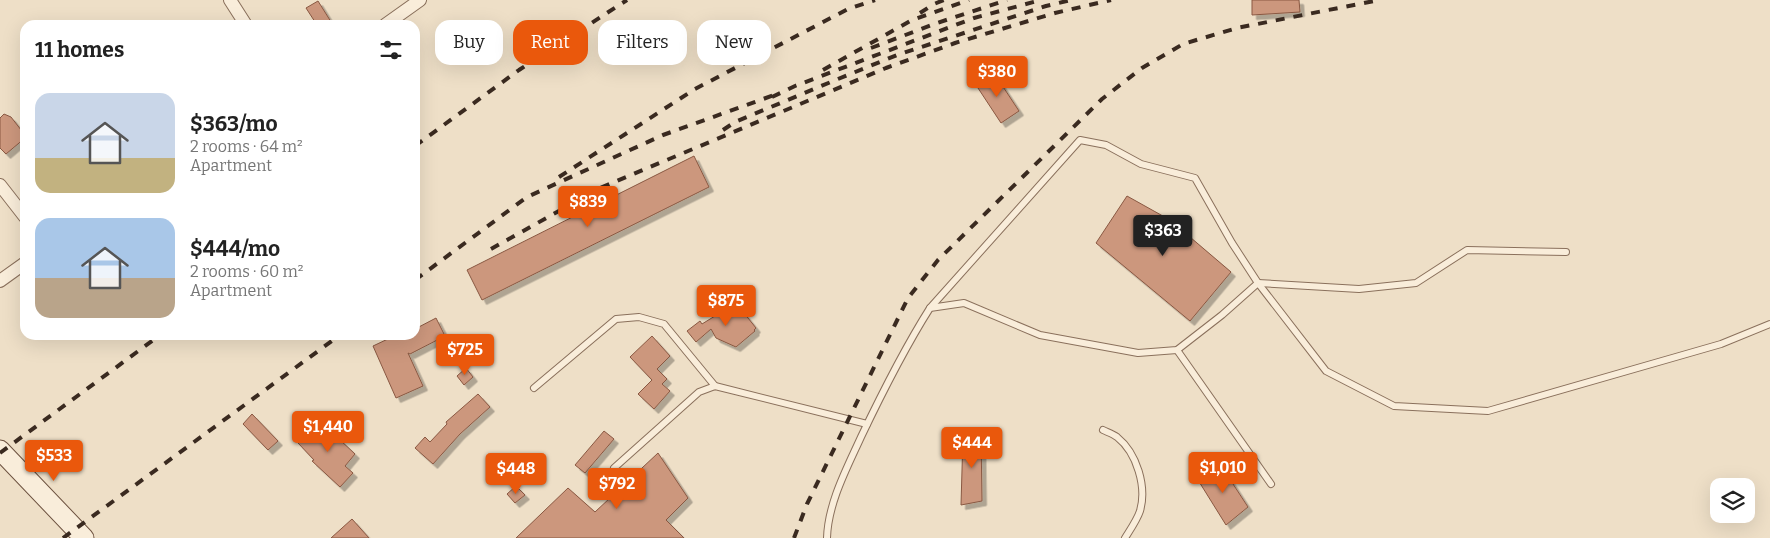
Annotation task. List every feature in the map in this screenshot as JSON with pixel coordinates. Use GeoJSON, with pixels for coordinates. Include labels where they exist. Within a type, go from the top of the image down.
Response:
{"type":"FeatureCollection","features":[{"type":"Feature","properties":{"kind":"street"},"geometry":{"type":"LineString","coordinates":[[230,0],[243,20]]}},
{"type":"Feature","properties":{"kind":"street"},"geometry":{"type":"LineString","coordinates":[[392,20],[420,0]]}},
{"type":"Feature","properties":{"kind":"street"},"geometry":{"type":"LineString","coordinates":[[0,185],[20,211]]}},
{"type":"Feature","properties":{"kind":"street"},"geometry":{"type":"LineString","coordinates":[[0,282],[20,267]]}},
{"type":"Feature","properties":{"kind":"street"},"geometry":{"type":"LineString","coordinates":[[0,450],[84,538]]}},
{"type":"Feature","properties":{"kind":"lane"},"geometry":{"type":"LineString","coordinates":[[827,538],[832,508],[867,424],[885,386],[930,308],[1080,140],[1106,145],[1141,164],[1195,178],[1232,243],[1258,283],[1326,371],[1394,406],[1488,411],[1721,344],[1770,324]]}},
{"type":"Feature","properties":{"kind":"lane"},"geometry":{"type":"LineString","coordinates":[[930,308],[964,303],[1040,335],[1138,352],[1177,350],[1222,315],[1258,283],[1359,289],[1416,283],[1467,250],[1566,252]]}},
{"type":"Feature","properties":{"kind":"lane"},"geometry":{"type":"LineString","coordinates":[[534,388],[616,319],[639,317],[664,324],[715,386]]}},
{"type":"Feature","properties":{"kind":"lane"},"geometry":{"type":"LineString","coordinates":[[1177,350],[1272,484]]}},
{"type":"Feature","properties":{"kind":"lane"},"geometry":{"type":"LineString","coordinates":[[614,468],[699,392],[715,386],[867,424]]}},
{"type":"Feature","properties":{"kind":"lane"},"geometry":{"type":"LineString","coordinates":[[1103,430],[1117,438],[1131,455],[1142,478],[1143,495],[1139,512],[1124,538]]}},
{"type":"Feature","properties":{"kind":"building"},"geometry":{"type":"Polygon","coordinates":[[[1252,0],[1299,0],[1300,12],[1252,15],[1252,0]]]}},
{"type":"Feature","properties":{"kind":"building"},"geometry":{"type":"Polygon","coordinates":[[[318,1],[330,20],[314,20],[306,8],[318,1]]]}},
{"type":"Feature","properties":{"kind":"building"},"geometry":{"type":"Polygon","coordinates":[[[994,73],[1019,111],[1001,123],[976,85],[994,73]]]}},
{"type":"Feature","properties":{"kind":"building"},"geometry":{"type":"Polygon","coordinates":[[[4,114],[11,117],[20,129],[20,142],[6,154],[0,148],[0,118],[4,114]]]}},
{"type":"Feature","properties":{"kind":"building"},"geometry":{"type":"Polygon","coordinates":[[[694,156],[709,187],[482,300],[467,270],[694,156]]]}},
{"type":"Feature","properties":{"kind":"building"},"geometry":{"type":"Polygon","coordinates":[[[1127,196],[1170,220],[1231,272],[1190,321],[1096,243],[1127,196]]]}},
{"type":"Feature","properties":{"kind":"building"},"geometry":{"type":"Polygon","coordinates":[[[736,303],[756,328],[736,347],[716,338],[711,329],[696,342],[687,331],[700,321],[702,324],[736,303]]]}},
{"type":"Feature","properties":{"kind":"building"},"geometry":{"type":"Polygon","coordinates":[[[436,318],[445,336],[410,354],[408,353],[423,386],[396,398],[373,346],[386,340],[420,340],[420,326],[436,318]]]}},
{"type":"Feature","properties":{"kind":"building"},"geometry":{"type":"Polygon","coordinates":[[[652,336],[670,356],[657,369],[667,379],[662,384],[670,391],[654,409],[638,394],[652,380],[630,357],[652,336]]]}},
{"type":"Feature","properties":{"kind":"building"},"geometry":{"type":"Polygon","coordinates":[[[466,368],[473,377],[464,385],[457,376],[466,368]]]}},
{"type":"Feature","properties":{"kind":"building"},"geometry":{"type":"Polygon","coordinates":[[[478,394],[490,407],[460,434],[433,464],[415,448],[425,437],[430,442],[447,424],[446,422],[478,394]]]}},
{"type":"Feature","properties":{"kind":"building"},"geometry":{"type":"Polygon","coordinates":[[[252,414],[278,441],[268,450],[243,424],[252,414]]]}},
{"type":"Feature","properties":{"kind":"building"},"geometry":{"type":"Polygon","coordinates":[[[321,422],[355,454],[345,466],[353,473],[340,487],[312,461],[314,460],[298,443],[321,422]]]}},
{"type":"Feature","properties":{"kind":"building"},"geometry":{"type":"Polygon","coordinates":[[[604,431],[614,439],[585,473],[575,465],[604,431]]]}},
{"type":"Feature","properties":{"kind":"building"},"geometry":{"type":"Polygon","coordinates":[[[981,433],[982,501],[961,505],[963,435],[981,433]]]}},
{"type":"Feature","properties":{"kind":"building"},"geometry":{"type":"Polygon","coordinates":[[[658,453],[688,498],[666,520],[684,538],[516,538],[568,488],[595,512],[658,453]]]}},
{"type":"Feature","properties":{"kind":"building"},"geometry":{"type":"Polygon","coordinates":[[[1220,464],[1248,507],[1226,525],[1198,480],[1220,464]]]}},
{"type":"Feature","properties":{"kind":"building"},"geometry":{"type":"Polygon","coordinates":[[[516,486],[525,495],[515,503],[507,494],[516,486]]]}},
{"type":"Feature","properties":{"kind":"building"},"geometry":{"type":"Polygon","coordinates":[[[352,519],[369,538],[331,538],[352,519]]]}},
{"type":"Feature","properties":{"kind":"railway"},"geometry":{"type":"LineString","coordinates":[[420,142],[519,70],[627,0]]}},
{"type":"Feature","properties":{"kind":"railway"},"geometry":{"type":"LineString","coordinates":[[559,177],[695,89],[848,9],[875,0]]}},
{"type":"Feature","properties":{"kind":"railway"},"geometry":{"type":"LineString","coordinates":[[920,13],[944,0]]}},
{"type":"Feature","properties":{"kind":"railway"},"geometry":{"type":"LineString","coordinates":[[823,70],[912,20],[969,0]]}},
{"type":"Feature","properties":{"kind":"railway"},"geometry":{"type":"LineString","coordinates":[[871,48],[937,23],[1007,0]]}},
{"type":"Feature","properties":{"kind":"railway"},"geometry":{"type":"LineString","coordinates":[[772,97],[795,86],[974,18],[1041,0]]}},
{"type":"Feature","properties":{"kind":"railway"},"geometry":{"type":"LineString","coordinates":[[723,130],[735,122],[897,55],[1046,6],[1071,0]]}},
{"type":"Feature","properties":{"kind":"railway"},"geometry":{"type":"LineString","coordinates":[[491,249],[600,188],[886,68],[955,43],[1055,13],[1111,0]]}},
{"type":"Feature","properties":{"kind":"railway"},"geometry":{"type":"LineString","coordinates":[[794,538],[807,504],[908,298],[938,260],[1102,99],[1142,68],[1183,44],[1237,28],[1379,0]]}},
{"type":"Feature","properties":{"kind":"railway"},"geometry":{"type":"LineString","coordinates":[[420,276],[527,197],[663,135],[777,94]]}},
{"type":"Feature","properties":{"kind":"railway"},"geometry":{"type":"LineString","coordinates":[[0,453],[153,340]]}},
{"type":"Feature","properties":{"kind":"railway"},"geometry":{"type":"LineString","coordinates":[[63,538],[333,340]]}}]}
